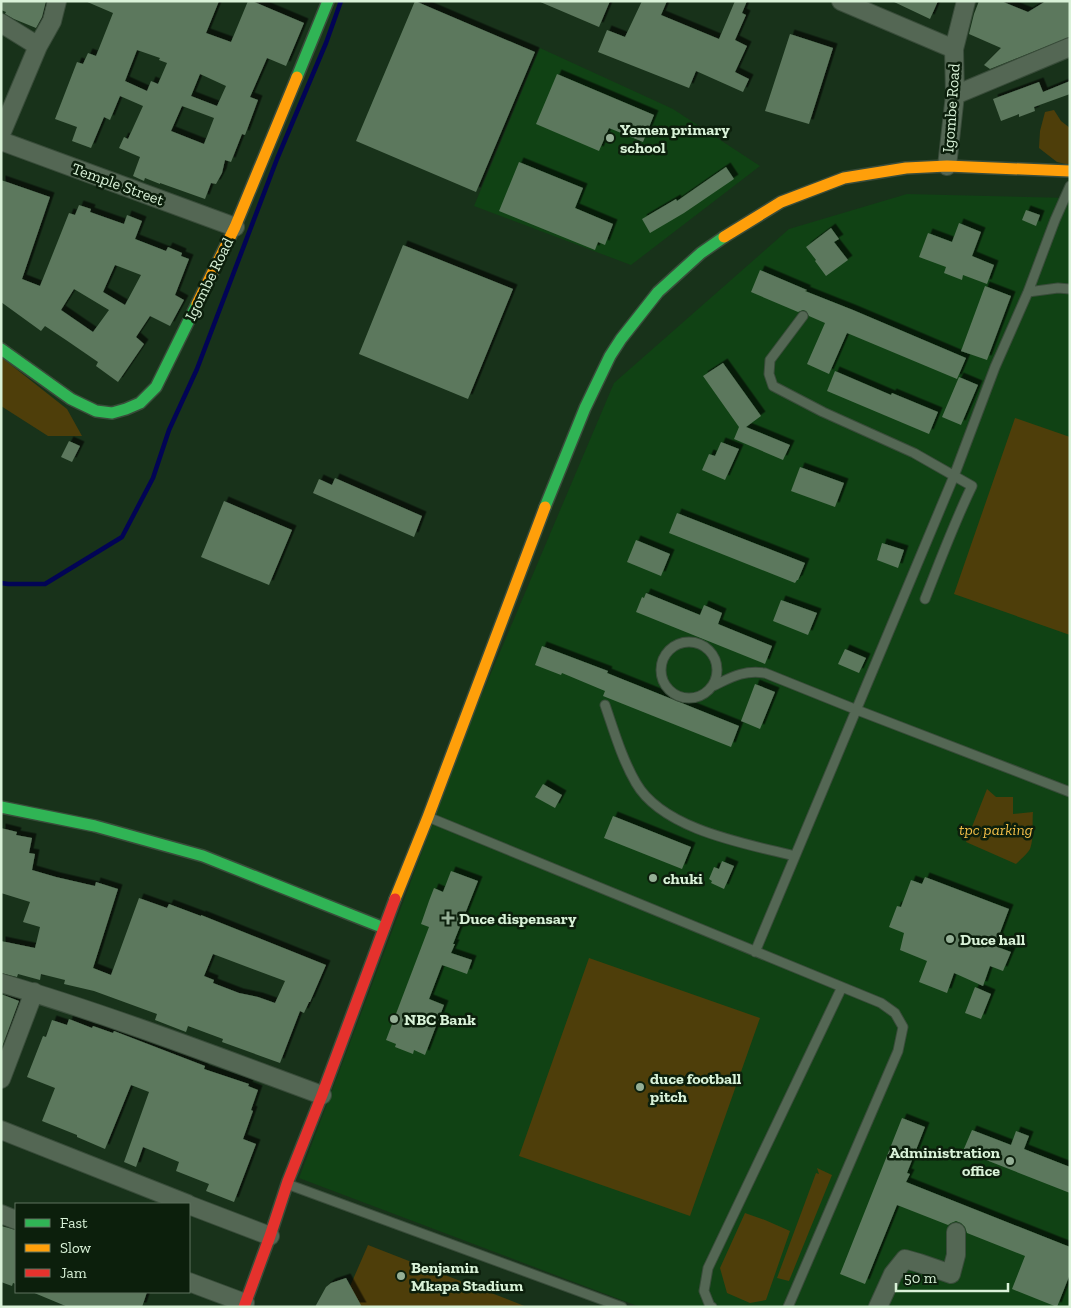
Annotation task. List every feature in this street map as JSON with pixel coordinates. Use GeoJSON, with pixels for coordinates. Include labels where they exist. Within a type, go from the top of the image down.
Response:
{"type":"FeatureCollection","features":[{"type":"Feature","properties":{"kind":"street"},"geometry":{"type":"LineString","coordinates":[[1,134],[38,46],[52,21],[57,1]]}},
{"type":"Feature","properties":{"kind":"street","name":"Igombe Road"},"geometry":{"type":"LineString","coordinates":[[1,349],[72,399],[96,411],[112,413],[126,409],[140,403],[156,387],[235,227],[328,1]]}},
{"type":"Feature","properties":{"kind":"street","name":"Igombe Road"},"geometry":{"type":"LineString","coordinates":[[841,1],[954,49]]}},
{"type":"Feature","properties":{"kind":"street","name":"Igombe Road"},"geometry":{"type":"LineString","coordinates":[[947,166],[955,95],[954,49],[966,1]]}},
{"type":"Feature","properties":{"kind":"street"},"geometry":{"type":"LineString","coordinates":[[1,24],[38,46]]}},
{"type":"Feature","properties":{"kind":"street"},"geometry":{"type":"LineString","coordinates":[[955,95],[1070,47]]}},
{"type":"Feature","properties":{"kind":"street","name":"Temple Street"},"geometry":{"type":"LineString","coordinates":[[1,141],[235,227]]}},
{"type":"Feature","properties":{"kind":"street"},"geometry":{"type":"LineString","coordinates":[[190,1282],[245,1305],[287,1184],[568,447],[610,356],[644,308],[664,286],[701,253],[734,230],[781,202],[844,178],[906,168],[947,166],[1070,171]]}},
{"type":"Feature","properties":{"kind":"street"},"geometry":{"type":"LineString","coordinates":[[1,807],[95,826],[203,856],[384,928]]}},
{"type":"Feature","properties":{"kind":"street"},"geometry":{"type":"LineString","coordinates":[[1,982],[178,1042],[322,1094]]}},
{"type":"Feature","properties":{"kind":"street"},"geometry":{"type":"LineString","coordinates":[[1,1079],[34,992]]}},
{"type":"Feature","properties":{"kind":"street"},"geometry":{"type":"LineString","coordinates":[[1,1130],[185,1203]]}},
{"type":"Feature","properties":{"kind":"street"},"geometry":{"type":"LineString","coordinates":[[190,1205],[270,1236]]}},
{"type":"Feature","properties":{"kind":"street"},"geometry":{"type":"LineString","coordinates":[[1,1214],[15,1220]]}},
{"type":"Feature","properties":{"kind":"street"},"geometry":{"type":"LineString","coordinates":[[878,1307],[893,1274],[905,1259],[951,1274],[956,1255],[956,1232]]}},
{"type":"Feature","properties":{"kind":"lane"},"geometry":{"type":"LineString","coordinates":[[755,952],[954,476],[995,367],[1028,292],[1070,186]]}},
{"type":"Feature","properties":{"kind":"lane"},"geometry":{"type":"LineString","coordinates":[[1028,292],[1058,288],[1070,290]]}},
{"type":"Feature","properties":{"kind":"lane"},"geometry":{"type":"LineString","coordinates":[[803,316],[770,360],[769,374],[773,386],[823,412],[914,454],[972,486],[924,598]]}},
{"type":"Feature","properties":{"kind":"lane"},"geometry":{"type":"LineString","coordinates":[[713,686],[718,672],[715,657],[704,646],[690,642],[676,645],[665,654],[660,669],[663,683],[673,694],[687,699],[702,696],[713,686],[737,674],[753,671],[765,673],[1070,792]]}},
{"type":"Feature","properties":{"kind":"lane"},"geometry":{"type":"LineString","coordinates":[[605,705],[636,784],[650,802],[676,820],[719,837],[795,856]]}},
{"type":"Feature","properties":{"kind":"lane"},"geometry":{"type":"LineString","coordinates":[[428,817],[842,987],[880,1003],[895,1013],[903,1027],[898,1051],[788,1307]]}},
{"type":"Feature","properties":{"kind":"lane"},"geometry":{"type":"LineString","coordinates":[[712,1307],[704,1292],[708,1268],[842,987]]}},
{"type":"Feature","properties":{"kind":"lane"},"geometry":{"type":"LineString","coordinates":[[287,1184],[622,1307]]}},
{"type":"Feature","properties":{"kind":"shaded area","name":"Yemen primary school"},"geometry":{"type":"Polygon","coordinates":[[[540,48],[673,109],[760,166],[631,265],[474,206],[540,48]]]}},
{"type":"Feature","properties":{"kind":"shaded area"},"geometry":{"type":"Polygon","coordinates":[[[907,194],[1070,198],[1070,1307],[640,1307],[299,1178],[477,706],[614,383],[789,229],[907,194]]]}},
{"type":"Feature","properties":{"kind":"green space"},"geometry":{"type":"Polygon","coordinates":[[[1054,110],[1061,121],[1070,128],[1070,165],[1057,162],[1039,148],[1040,131],[1045,112],[1054,110]]]}},
{"type":"Feature","properties":{"kind":"green space"},"geometry":{"type":"Polygon","coordinates":[[[1,357],[67,409],[82,436],[48,436],[1,406],[1,357]]]}},
{"type":"Feature","properties":{"kind":"green space"},"geometry":{"type":"Polygon","coordinates":[[[1015,418],[1070,437],[1070,635],[954,594],[1015,418]]]}},
{"type":"Feature","properties":{"kind":"green space","name":"tpc parking"},"geometry":{"type":"Polygon","coordinates":[[[987,789],[996,797],[1013,797],[1013,814],[1033,812],[1030,849],[1016,864],[966,842],[987,789]]]}},
{"type":"Feature","properties":{"kind":"green space","name":"duce football pitch"},"geometry":{"type":"Polygon","coordinates":[[[589,958],[760,1018],[690,1216],[519,1156],[589,958]]]}},
{"type":"Feature","properties":{"kind":"green space"},"geometry":{"type":"Polygon","coordinates":[[[817,1168],[832,1175],[789,1281],[777,1278],[816,1173],[819,1174],[817,1168]]]}},
{"type":"Feature","properties":{"kind":"green space"},"geometry":{"type":"Polygon","coordinates":[[[745,1213],[790,1231],[766,1300],[750,1303],[727,1293],[720,1268],[745,1213]]]}},
{"type":"Feature","properties":{"kind":"green space","name":"Benjamin Mkapa Stadium"},"geometry":{"type":"Polygon","coordinates":[[[368,1245],[527,1307],[341,1307],[368,1245]]]}},
{"type":"Feature","properties":{"kind":"building"},"geometry":{"type":"Polygon","coordinates":[[[1,1],[46,1],[42,17],[36,28],[5,14],[6,12],[1,10],[1,1]]]}},
{"type":"Feature","properties":{"kind":"building"},"geometry":{"type":"Polygon","coordinates":[[[85,1],[219,1],[206,33],[231,42],[248,1],[304,23],[286,66],[267,58],[250,97],[258,100],[245,135],[242,134],[231,162],[225,160],[222,173],[216,184],[211,183],[205,199],[145,178],[144,181],[133,176],[140,157],[119,148],[124,137],[128,139],[143,106],[120,96],[110,120],[104,117],[91,148],[72,141],[77,127],[55,119],[77,62],[83,64],[88,53],[96,56],[113,13],[85,1]],[[137,50],[125,81],[147,91],[151,81],[158,84],[167,63],[159,60],[160,58],[137,50]],[[200,74],[191,96],[217,106],[226,86],[200,74]],[[182,106],[171,131],[204,144],[214,118],[182,106]]]}},
{"type":"Feature","properties":{"kind":"building"},"geometry":{"type":"Polygon","coordinates":[[[415,1],[535,52],[476,192],[356,141],[415,1]]]}},
{"type":"Feature","properties":{"kind":"building"},"geometry":{"type":"Polygon","coordinates":[[[538,1],[610,1],[599,27],[538,1]]]}},
{"type":"Feature","properties":{"kind":"building"},"geometry":{"type":"Polygon","coordinates":[[[642,1],[667,1],[661,15],[719,39],[735,1],[747,1],[742,13],[746,15],[735,40],[747,46],[735,72],[749,79],[743,92],[696,71],[689,88],[598,52],[607,30],[625,37],[642,1]]]}},
{"type":"Feature","properties":{"kind":"building"},"geometry":{"type":"Polygon","coordinates":[[[892,1],[938,1],[930,19],[892,1]]]}},
{"type":"Feature","properties":{"kind":"building"},"geometry":{"type":"Polygon","coordinates":[[[979,1],[1001,1],[1028,12],[1046,1],[1070,1],[1070,37],[990,69],[984,65],[1001,48],[969,34],[979,1]]]}},
{"type":"Feature","properties":{"kind":"building"},"geometry":{"type":"Polygon","coordinates":[[[790,34],[833,48],[809,124],[765,111],[790,34]]]}},
{"type":"Feature","properties":{"kind":"building"},"geometry":{"type":"Polygon","coordinates":[[[557,74],[654,115],[643,142],[609,128],[599,151],[536,124],[557,74]]]}},
{"type":"Feature","properties":{"kind":"building"},"geometry":{"type":"Polygon","coordinates":[[[1070,81],[1070,94],[1034,107],[1035,111],[1019,117],[1019,114],[1001,121],[993,99],[1039,82],[1043,92],[1070,81]]]}},
{"type":"Feature","properties":{"kind":"building"},"geometry":{"type":"Polygon","coordinates":[[[519,162],[583,188],[575,208],[613,224],[605,245],[598,242],[595,250],[499,211],[519,162]]]}},
{"type":"Feature","properties":{"kind":"building"},"geometry":{"type":"Polygon","coordinates":[[[726,167],[734,179],[684,213],[650,233],[642,219],[676,199],[677,201],[726,167]]]}},
{"type":"Feature","properties":{"kind":"building"},"geometry":{"type":"Polygon","coordinates":[[[1,180],[50,197],[22,279],[40,286],[69,213],[75,215],[79,205],[91,209],[90,212],[124,224],[127,215],[142,221],[135,239],[166,251],[168,247],[182,253],[181,256],[189,259],[175,295],[184,300],[170,326],[150,316],[136,337],[144,344],[118,382],[96,366],[98,362],[66,340],[45,326],[41,331],[1,302],[1,180]],[[115,265],[103,292],[125,305],[141,275],[115,265]],[[74,289],[61,310],[93,332],[109,310],[74,289]]]}},
{"type":"Feature","properties":{"kind":"building"},"geometry":{"type":"Polygon","coordinates":[[[1026,210],[1040,215],[1036,226],[1022,220],[1026,210]]]}},
{"type":"Feature","properties":{"kind":"building"},"geometry":{"type":"Polygon","coordinates":[[[959,223],[981,232],[972,256],[994,265],[987,284],[963,275],[962,280],[944,273],[946,267],[919,257],[928,233],[952,242],[959,223]]]}},
{"type":"Feature","properties":{"kind":"building"},"geometry":{"type":"Polygon","coordinates":[[[831,228],[839,239],[834,242],[848,260],[826,276],[806,247],[831,228]]]}},
{"type":"Feature","properties":{"kind":"building"},"geometry":{"type":"Polygon","coordinates":[[[403,245],[513,289],[468,399],[359,354],[403,245]]]}},
{"type":"Feature","properties":{"kind":"building"},"geometry":{"type":"Polygon","coordinates":[[[760,270],[807,290],[805,291],[966,358],[957,379],[847,333],[829,374],[807,364],[825,323],[809,316],[806,311],[798,312],[751,292],[760,270]]]}},
{"type":"Feature","properties":{"kind":"building"},"geometry":{"type":"Polygon","coordinates":[[[985,286],[1011,296],[987,360],[961,351],[985,286]]]}},
{"type":"Feature","properties":{"kind":"building"},"geometry":{"type":"Polygon","coordinates":[[[723,363],[761,416],[746,427],[790,445],[783,460],[734,439],[739,427],[703,376],[723,363]]]}},
{"type":"Feature","properties":{"kind":"building"},"geometry":{"type":"Polygon","coordinates":[[[835,371],[891,395],[892,393],[938,412],[929,434],[827,391],[835,371]]]}},
{"type":"Feature","properties":{"kind":"building"},"geometry":{"type":"Polygon","coordinates":[[[959,377],[978,385],[961,425],[942,417],[959,377]]]}},
{"type":"Feature","properties":{"kind":"building"},"geometry":{"type":"Polygon","coordinates":[[[69,441],[80,446],[72,462],[61,457],[69,441]]]}},
{"type":"Feature","properties":{"kind":"building"},"geometry":{"type":"Polygon","coordinates":[[[721,442],[739,449],[725,480],[702,470],[709,454],[715,456],[721,442]]]}},
{"type":"Feature","properties":{"kind":"building"},"geometry":{"type":"Polygon","coordinates":[[[800,467],[844,483],[835,507],[791,491],[800,467]]]}},
{"type":"Feature","properties":{"kind":"building"},"geometry":{"type":"Polygon","coordinates":[[[335,478],[422,516],[414,537],[313,493],[319,479],[332,485],[335,478]]]}},
{"type":"Feature","properties":{"kind":"building"},"geometry":{"type":"Polygon","coordinates":[[[224,501],[292,530],[269,585],[201,557],[224,501]]]}},
{"type":"Feature","properties":{"kind":"building"},"geometry":{"type":"Polygon","coordinates":[[[677,513],[805,563],[798,580],[795,583],[669,533],[677,513]]]}},
{"type":"Feature","properties":{"kind":"building"},"geometry":{"type":"Polygon","coordinates":[[[636,540],[670,554],[661,576],[627,562],[636,540]]]}},
{"type":"Feature","properties":{"kind":"building"},"geometry":{"type":"Polygon","coordinates":[[[882,543],[904,550],[898,568],[877,560],[882,543]]]}},
{"type":"Feature","properties":{"kind":"building"},"geometry":{"type":"Polygon","coordinates":[[[646,593],[700,615],[704,605],[722,613],[718,624],[772,646],[765,664],[636,612],[642,597],[644,598],[646,593]]]}},
{"type":"Feature","properties":{"kind":"building"},"geometry":{"type":"Polygon","coordinates":[[[781,600],[817,613],[808,635],[773,621],[781,600]]]}},
{"type":"Feature","properties":{"kind":"building"},"geometry":{"type":"Polygon","coordinates":[[[542,646],[608,671],[607,673],[739,726],[731,747],[603,696],[605,691],[562,673],[561,675],[535,665],[542,646]]]}},
{"type":"Feature","properties":{"kind":"building"},"geometry":{"type":"Polygon","coordinates":[[[845,649],[866,658],[859,673],[838,664],[845,649]]]}},
{"type":"Feature","properties":{"kind":"building"},"geometry":{"type":"Polygon","coordinates":[[[755,684],[775,692],[760,729],[741,721],[755,684]]]}},
{"type":"Feature","properties":{"kind":"building"},"geometry":{"type":"Polygon","coordinates":[[[543,784],[562,795],[555,808],[535,797],[543,784]]]}},
{"type":"Feature","properties":{"kind":"building"},"geometry":{"type":"Polygon","coordinates":[[[613,816],[691,847],[682,869],[604,838],[613,816]]]}},
{"type":"Feature","properties":{"kind":"building"},"geometry":{"type":"Polygon","coordinates":[[[1,828],[17,832],[16,835],[32,838],[29,853],[35,854],[32,870],[95,886],[96,882],[118,889],[93,968],[111,975],[139,898],[167,908],[169,904],[201,915],[326,965],[304,1013],[300,1011],[280,1063],[222,1042],[223,1039],[188,1026],[186,1032],[155,1020],[157,1014],[94,991],[64,984],[65,980],[41,974],[40,980],[18,974],[17,977],[1,973],[1,941],[35,948],[40,927],[23,922],[30,902],[1,893],[1,828]],[[213,954],[204,976],[214,980],[213,983],[239,993],[275,1003],[285,981],[213,954]]]}},
{"type":"Feature","properties":{"kind":"building"},"geometry":{"type":"Polygon","coordinates":[[[722,861],[734,866],[724,889],[711,883],[712,881],[709,879],[714,867],[719,869],[722,861]]]}},
{"type":"Feature","properties":{"kind":"building"},"geometry":{"type":"Polygon","coordinates":[[[451,871],[478,881],[451,953],[472,960],[467,974],[442,965],[429,999],[444,1005],[425,1055],[414,1050],[413,1054],[395,1047],[396,1044],[386,1040],[429,927],[421,924],[434,888],[443,892],[451,871]]]}},
{"type":"Feature","properties":{"kind":"building","name":"Duce hall"},"geometry":{"type":"Polygon","coordinates":[[[925,877],[1009,909],[995,946],[1011,952],[1003,971],[990,966],[983,986],[954,973],[947,993],[919,982],[927,961],[900,950],[904,933],[889,927],[897,906],[901,907],[911,880],[922,884],[925,877]]]}},
{"type":"Feature","properties":{"kind":"building"},"geometry":{"type":"Polygon","coordinates":[[[975,987],[991,994],[981,1019],[965,1013],[975,987]]]}},
{"type":"Feature","properties":{"kind":"building"},"geometry":{"type":"Polygon","coordinates":[[[1,994],[19,1001],[2,1047],[1,1047],[1,994]]]}},
{"type":"Feature","properties":{"kind":"building"},"geometry":{"type":"Polygon","coordinates":[[[69,1019],[92,1028],[93,1026],[113,1033],[114,1031],[205,1066],[204,1069],[249,1084],[248,1086],[258,1090],[243,1139],[256,1144],[234,1202],[206,1191],[209,1184],[176,1171],[179,1162],[143,1147],[136,1167],[124,1162],[149,1092],[131,1085],[105,1149],[42,1121],[55,1088],[27,1077],[43,1036],[46,1037],[52,1020],[67,1025],[69,1019]]]}},
{"type":"Feature","properties":{"kind":"building"},"geometry":{"type":"Polygon","coordinates":[[[902,1118],[925,1127],[907,1173],[910,1174],[906,1182],[1070,1247],[1070,1274],[1057,1307],[1012,1289],[1025,1256],[967,1233],[965,1227],[956,1221],[948,1225],[897,1205],[865,1284],[840,1274],[902,1118]]]}},
{"type":"Feature","properties":{"kind":"building"},"geometry":{"type":"Polygon","coordinates":[[[972,1130],[1011,1145],[1016,1131],[1029,1136],[1024,1149],[1070,1167],[1070,1193],[963,1151],[972,1130]]]}},
{"type":"Feature","properties":{"kind":"building"},"geometry":{"type":"Polygon","coordinates":[[[1,1226],[15,1230],[15,1284],[13,1283],[12,1286],[1,1282],[1,1226]]]}},
{"type":"Feature","properties":{"kind":"building"},"geometry":{"type":"Polygon","coordinates":[[[346,1278],[362,1307],[315,1307],[326,1287],[331,1283],[346,1278]]]}},
{"type":"Feature","properties":{"kind":"building"},"geometry":{"type":"Polygon","coordinates":[[[34,1293],[147,1293],[142,1307],[68,1307],[34,1293]]]}},
{"type":"Feature","properties":{"kind":"waterway"},"geometry":{"type":"LineString","coordinates":[[1,583],[45,584],[122,537],[153,478],[169,430],[197,369],[277,159],[326,43],[341,1]]}},
{"type":"Feature","properties":{"kind":"traffic: fast"},"geometry":{"type":"LineString","coordinates":[[297,77],[328,1]]}},
{"type":"Feature","properties":{"kind":"traffic: fast"},"geometry":{"type":"LineString","coordinates":[[545,507],[585,408],[610,356],[621,339],[658,292],[701,253],[724,237]]}},
{"type":"Feature","properties":{"kind":"traffic: fast"},"geometry":{"type":"LineString","coordinates":[[1,349],[71,399],[96,411],[112,413],[140,403],[156,387],[197,304]]}},
{"type":"Feature","properties":{"kind":"traffic: fast"},"geometry":{"type":"LineString","coordinates":[[1,807],[95,826],[203,856],[384,928]]}},
{"type":"Feature","properties":{"kind":"traffic: slow"},"geometry":{"type":"LineString","coordinates":[[197,304],[235,227],[297,77]]}},
{"type":"Feature","properties":{"kind":"traffic: slow"},"geometry":{"type":"LineString","coordinates":[[724,237],[781,202],[844,178],[906,168],[947,166],[1070,171]]}},
{"type":"Feature","properties":{"kind":"traffic: slow"},"geometry":{"type":"LineString","coordinates":[[395,899],[428,817],[545,507]]}},
{"type":"Feature","properties":{"kind":"traffic: jam"},"geometry":{"type":"LineString","coordinates":[[244,1307],[288,1181],[395,899]]}},
{"type":"Feature","properties":{"kind":"place","name":"Yemen primary school"},"geometry":{"type":"Point","coordinates":[610,138]}},
{"type":"Feature","properties":{"kind":"place","name":"chuki"},"geometry":{"type":"Point","coordinates":[653,878]}},
{"type":"Feature","properties":{"kind":"place","name":"Duce dispensary"},"geometry":{"type":"Point","coordinates":[448,918]}},
{"type":"Feature","properties":{"kind":"place","name":"Duce hall"},"geometry":{"type":"Point","coordinates":[950,939]}},
{"type":"Feature","properties":{"kind":"place","name":"NBC Bank"},"geometry":{"type":"Point","coordinates":[394,1019]}},
{"type":"Feature","properties":{"kind":"place","name":"duce football pitch"},"geometry":{"type":"Point","coordinates":[640,1087]}},
{"type":"Feature","properties":{"kind":"place","name":"Administration office"},"geometry":{"type":"Point","coordinates":[1010,1161]}},
{"type":"Feature","properties":{"kind":"place","name":"Benjamin Mkapa Stadium"},"geometry":{"type":"Point","coordinates":[401,1276]}}]}
